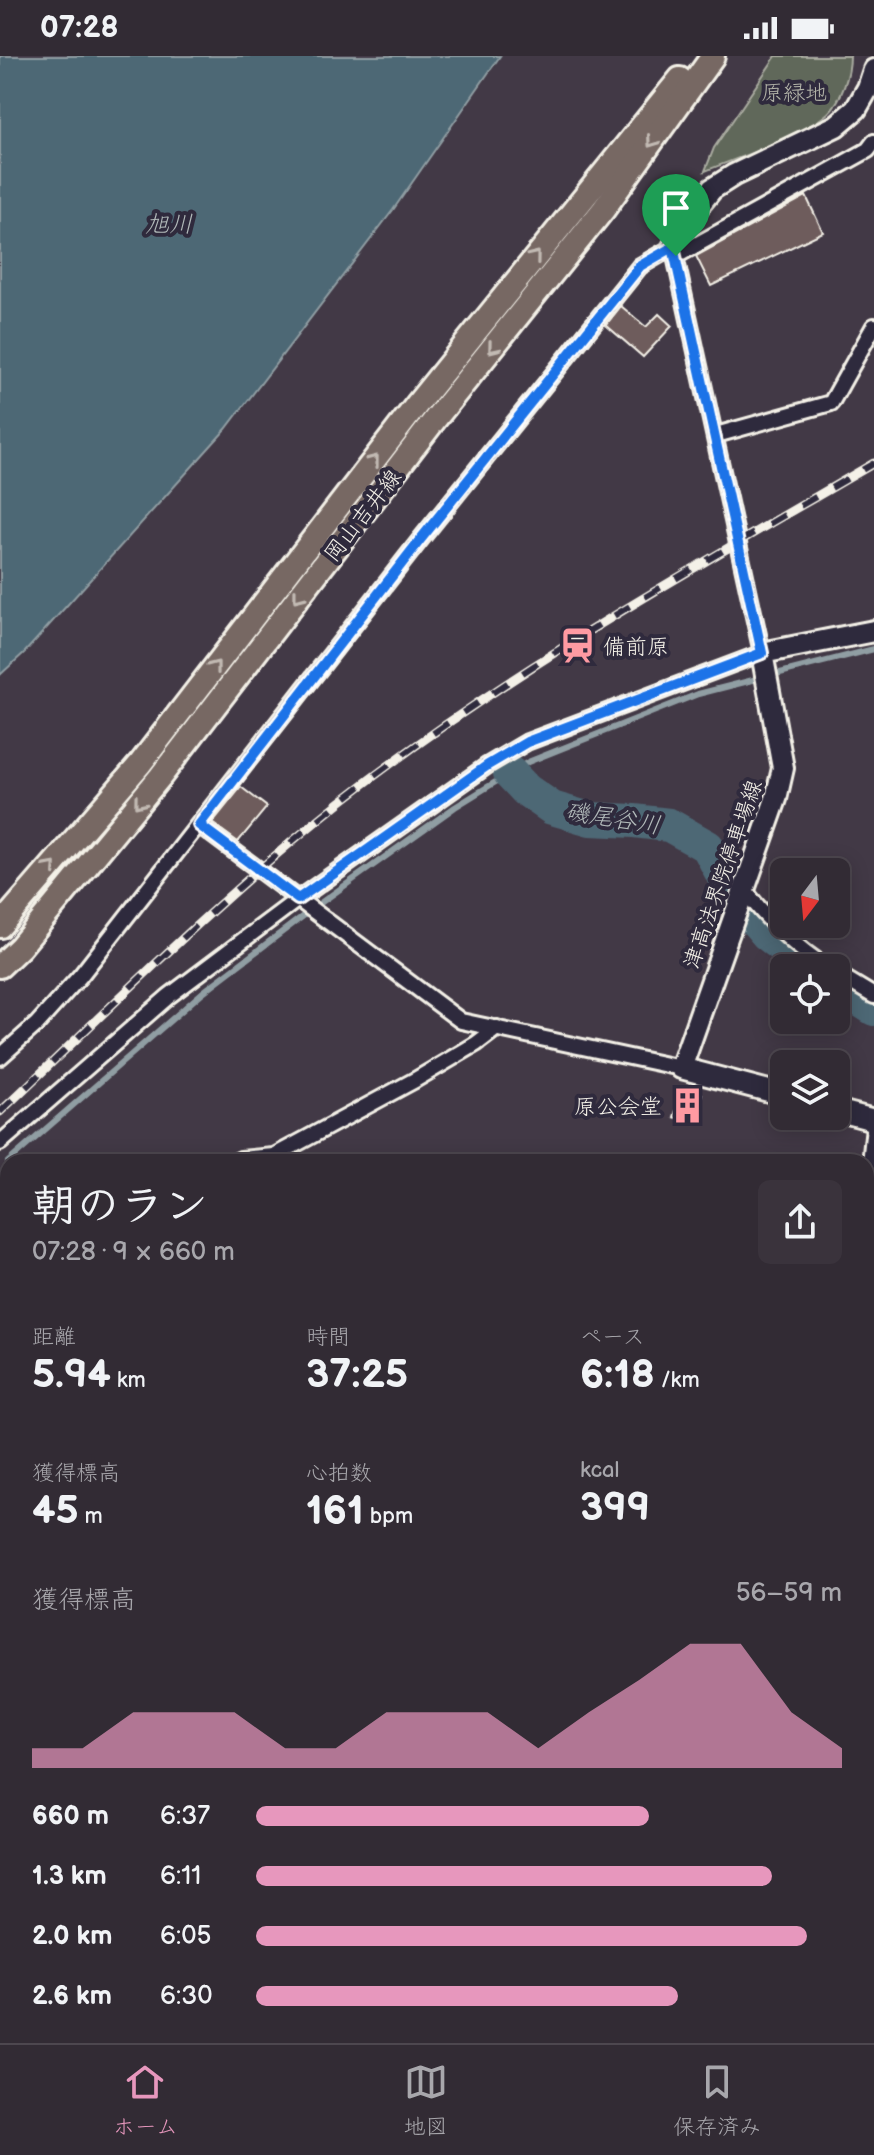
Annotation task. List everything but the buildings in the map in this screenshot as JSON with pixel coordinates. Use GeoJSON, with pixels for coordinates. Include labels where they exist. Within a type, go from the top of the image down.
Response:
{"type":"FeatureCollection","features":[{"type":"Feature","properties":{"kind":"main road","name":"岡山吉井線"},"geometry":{"type":"LineString","coordinates":[[0,926],[140,764],[418,403],[699,56]]}},
{"type":"Feature","properties":{"kind":"main road","name":"岡山吉井線"},"geometry":{"type":"LineString","coordinates":[[0,966],[20,947],[160,777],[436,418],[603,210],[713,56]]}},
{"type":"Feature","properties":{"kind":"main road"},"geometry":{"type":"LineString","coordinates":[[674,252],[695,210],[712,189],[734,175],[836,126],[856,109],[874,70]]}},
{"type":"Feature","properties":{"kind":"main road"},"geometry":{"type":"LineString","coordinates":[[765,666],[874,631]]}},
{"type":"Feature","properties":{"kind":"main road","name":"津高法界院停車場線"},"geometry":{"type":"LineString","coordinates":[[681,1068],[776,799],[783,768],[765,666]]}},
{"type":"Feature","properties":{"kind":"main road"},"geometry":{"type":"LineString","coordinates":[[681,1068],[770,1091]]}},
{"type":"Feature","properties":{"kind":"main road"},"geometry":{"type":"LineString","coordinates":[[850,1115],[874,1123]]}},
{"type":"Feature","properties":{"kind":"street"},"geometry":{"type":"LineString","coordinates":[[0,1057],[37,1024],[81,975],[420,540],[640,266],[674,252],[868,150],[874,142]]}},
{"type":"Feature","properties":{"kind":"street"},"geometry":{"type":"LineString","coordinates":[[0,1143],[169,996],[307,906],[488,765],[527,742],[765,666],[674,252]]}},
{"type":"Feature","properties":{"kind":"street"},"geometry":{"type":"LineString","coordinates":[[716,435],[831,403],[874,326]]}},
{"type":"Feature","properties":{"kind":"street"},"geometry":{"type":"LineString","coordinates":[[199,825],[461,1021],[681,1068]]}},
{"type":"Feature","properties":{"kind":"street"},"geometry":{"type":"LineString","coordinates":[[741,898],[807,954]]}},
{"type":"Feature","properties":{"kind":"street"},"geometry":{"type":"LineString","coordinates":[[850,981],[874,996]]}},
{"type":"Feature","properties":{"kind":"street"},"geometry":{"type":"LineString","coordinates":[[278,1154],[415,1080],[497,1028]]}},
{"type":"Feature","properties":{"kind":"street"},"geometry":{"type":"LineString","coordinates":[[871,1154],[874,1123]]}},
{"type":"Feature","properties":{"kind":"green space","name":"原緑地"},"geometry":{"type":"Polygon","coordinates":[[[776,56],[850,56],[847,79],[837,101],[828,113],[802,130],[705,171],[714,148],[776,56]]]}},
{"type":"Feature","properties":{"kind":"water","name":"旭川"},"geometry":{"type":"Polygon","coordinates":[[[0,56],[500,56],[393,210],[226,429],[25,652],[0,675],[0,56]]]}},
{"type":"Feature","properties":{"kind":"waterway"},"geometry":{"type":"LineString","coordinates":[[17,1154],[203,992],[455,807],[528,762],[698,694],[874,649]]}},
{"type":"Feature","properties":{"kind":"waterway","name":"磯尾谷川"},"geometry":{"type":"LineString","coordinates":[[510,773],[526,790],[552,808],[590,819],[669,825],[708,847],[732,893],[767,934],[792,954]]}},
{"type":"Feature","properties":{"kind":"waterway","name":"磯尾谷川"},"geometry":{"type":"LineString","coordinates":[[850,994],[874,1009]]}},
{"type":"Feature","properties":{"kind":"railway"},"geometry":{"type":"LineString","coordinates":[[0,1112],[251,877],[402,755],[600,624],[874,463]]}},
{"type":"Feature","properties":{"kind":"place","name":"備前原"},"geometry":{"type":"Point","coordinates":[577,646]}},
{"type":"Feature","properties":{"kind":"place","name":"原公会堂"},"geometry":{"type":"Point","coordinates":[688,1106]}},
{"type":"Feature","properties":{"kind":"route"},"geometry":{"type":"LineString","coordinates":[[673,247],[676,256],[762,653],[527,742],[488,765],[298,899],[199,825],[420,540],[640,266],[673,247]]}}]}
